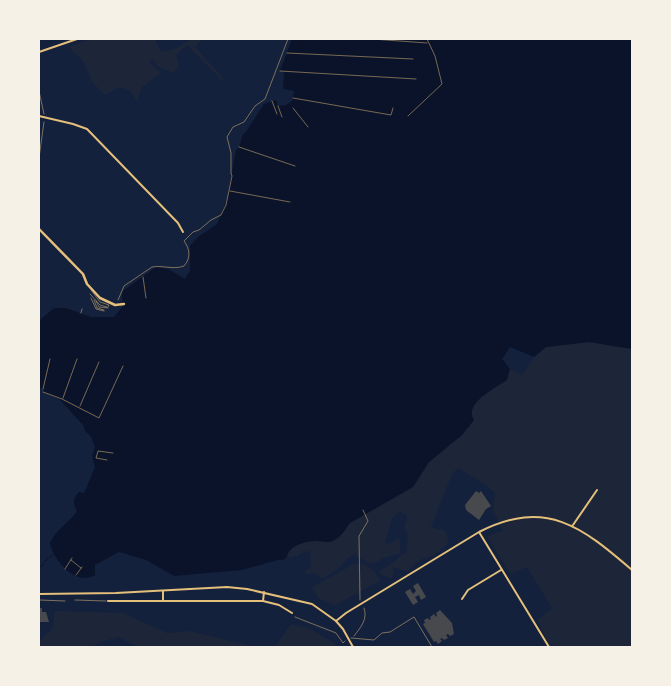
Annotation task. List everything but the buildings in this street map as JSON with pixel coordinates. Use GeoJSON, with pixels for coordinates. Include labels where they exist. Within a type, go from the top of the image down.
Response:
{"type":"FeatureCollection","features":[{"type":"Feature","properties":{"kind":"main road"},"geometry":{"type":"LineString","coordinates":[[39,229],[83,274],[87,284],[100,298],[115,305],[124,304]]}},
{"type":"Feature","properties":{"kind":"street"},"geometry":{"type":"LineString","coordinates":[[39,52],[77,39]]}},
{"type":"Feature","properties":{"kind":"street"},"geometry":{"type":"LineString","coordinates":[[39,116],[87,129],[178,223],[183,232]]}},
{"type":"Feature","properties":{"kind":"street"},"geometry":{"type":"LineString","coordinates":[[573,525],[597,490]]}},
{"type":"Feature","properties":{"kind":"street"},"geometry":{"type":"LineString","coordinates":[[336,621],[346,613],[498,522],[525,517],[543,517],[573,525],[602,544],[632,570]]}},
{"type":"Feature","properties":{"kind":"street"},"geometry":{"type":"LineString","coordinates":[[480,532],[549,647]]}},
{"type":"Feature","properties":{"kind":"street"},"geometry":{"type":"LineString","coordinates":[[462,599],[468,590],[502,570]]}},
{"type":"Feature","properties":{"kind":"street"},"geometry":{"type":"LineString","coordinates":[[39,594],[116,594],[227,587],[264,592],[312,604],[336,621],[353,647]]}},
{"type":"Feature","properties":{"kind":"street"},"geometry":{"type":"LineString","coordinates":[[163,591],[163,601]]}},
{"type":"Feature","properties":{"kind":"street"},"geometry":{"type":"LineString","coordinates":[[263,601],[264,592]]}},
{"type":"Feature","properties":{"kind":"street"},"geometry":{"type":"LineString","coordinates":[[108,601],[263,601],[279,605],[292,613]]}},
{"type":"Feature","properties":{"kind":"lane"},"geometry":{"type":"LineString","coordinates":[[87,284],[96,298],[103,304],[108,305],[108,308],[99,307],[90,294]]}},
{"type":"Feature","properties":{"kind":"lane"},"geometry":{"type":"LineString","coordinates":[[91,298],[96,309],[104,310],[97,308],[94,300]]}},
{"type":"Feature","properties":{"kind":"lane"},"geometry":{"type":"LineString","coordinates":[[39,600],[65,601]]}},
{"type":"Feature","properties":{"kind":"lane"},"geometry":{"type":"LineString","coordinates":[[75,600],[108,601]]}},
{"type":"Feature","properties":{"kind":"path"},"geometry":{"type":"LineString","coordinates":[[115,305],[124,286],[152,266],[165,268],[184,266],[187,263],[190,251],[184,241],[210,220],[221,215],[226,205],[232,176],[231,153],[227,137],[233,127],[244,122],[255,106],[266,99],[288,39]]}},
{"type":"Feature","properties":{"kind":"path"},"geometry":{"type":"LineString","coordinates":[[372,39],[429,43]]}},
{"type":"Feature","properties":{"kind":"path"},"geometry":{"type":"LineString","coordinates":[[408,116],[442,84],[435,56],[427,39]]}},
{"type":"Feature","properties":{"kind":"path"},"geometry":{"type":"LineString","coordinates":[[287,53],[413,59]]}},
{"type":"Feature","properties":{"kind":"path"},"geometry":{"type":"LineString","coordinates":[[280,71],[416,79]]}},
{"type":"Feature","properties":{"kind":"path"},"geometry":{"type":"LineString","coordinates":[[39,91],[44,110],[39,158]]}},
{"type":"Feature","properties":{"kind":"path"},"geometry":{"type":"LineString","coordinates":[[293,98],[391,115],[392,108]]}},
{"type":"Feature","properties":{"kind":"path"},"geometry":{"type":"LineString","coordinates":[[272,101],[277,114]]}},
{"type":"Feature","properties":{"kind":"path"},"geometry":{"type":"LineString","coordinates":[[278,106],[282,117]]}},
{"type":"Feature","properties":{"kind":"path"},"geometry":{"type":"LineString","coordinates":[[293,108],[308,127]]}},
{"type":"Feature","properties":{"kind":"path"},"geometry":{"type":"LineString","coordinates":[[239,147],[295,166]]}},
{"type":"Feature","properties":{"kind":"path"},"geometry":{"type":"LineString","coordinates":[[228,191],[290,202]]}},
{"type":"Feature","properties":{"kind":"path"},"geometry":{"type":"LineString","coordinates":[[143,278],[146,298]]}},
{"type":"Feature","properties":{"kind":"path"},"geometry":{"type":"LineString","coordinates":[[81,313],[82,309]]}},
{"type":"Feature","properties":{"kind":"path"},"geometry":{"type":"LineString","coordinates":[[44,389],[50,359]]}},
{"type":"Feature","properties":{"kind":"path"},"geometry":{"type":"LineString","coordinates":[[62,399],[76,359]]}},
{"type":"Feature","properties":{"kind":"path"},"geometry":{"type":"LineString","coordinates":[[79,408],[99,362]]}},
{"type":"Feature","properties":{"kind":"path"},"geometry":{"type":"LineString","coordinates":[[43,392],[62,399],[98,418],[123,366]]}},
{"type":"Feature","properties":{"kind":"path"},"geometry":{"type":"LineString","coordinates":[[106,460],[96,458],[98,451],[113,453]]}},
{"type":"Feature","properties":{"kind":"path"},"geometry":{"type":"LineString","coordinates":[[360,600],[359,536],[368,521],[363,510]]}},
{"type":"Feature","properties":{"kind":"path"},"geometry":{"type":"LineString","coordinates":[[65,569],[72,558]]}},
{"type":"Feature","properties":{"kind":"path"},"geometry":{"type":"LineString","coordinates":[[71,560],[82,567],[76,575]]}},
{"type":"Feature","properties":{"kind":"path"},"geometry":{"type":"LineString","coordinates":[[354,637],[362,625],[365,616],[363,606]]}},
{"type":"Feature","properties":{"kind":"path"},"geometry":{"type":"LineString","coordinates":[[292,613],[294,617],[336,633],[343,643],[347,641]]}},
{"type":"Feature","properties":{"kind":"path"},"geometry":{"type":"LineString","coordinates":[[351,638],[374,640],[382,633],[390,632],[414,617],[432,647]]}},
{"type":"Feature","properties":{"kind":"shaded area"},"geometry":{"type":"Polygon","coordinates":[[[90,39],[156,39],[161,52],[175,49],[191,39],[202,39],[195,47],[224,79],[222,80],[187,45],[176,55],[179,66],[174,73],[158,67],[153,59],[149,62],[161,73],[141,88],[138,102],[129,90],[119,87],[105,95],[92,82],[83,61],[69,47],[90,39]]]}},
{"type":"Feature","properties":{"kind":"shaded area"},"geometry":{"type":"Polygon","coordinates":[[[292,39],[632,39],[632,349],[589,342],[546,347],[534,357],[510,347],[502,359],[510,369],[507,380],[477,402],[472,414],[474,420],[462,435],[429,462],[413,487],[350,523],[341,535],[333,541],[303,543],[291,549],[283,560],[242,570],[174,576],[146,560],[119,552],[95,565],[95,575],[88,578],[73,575],[61,564],[50,543],[77,511],[74,499],[79,492],[84,493],[95,467],[92,456],[95,447],[83,425],[59,399],[43,392],[44,389],[39,388],[39,321],[54,308],[66,308],[91,317],[114,317],[123,306],[123,291],[156,267],[168,269],[185,279],[190,271],[190,246],[198,237],[217,224],[227,199],[236,150],[239,147],[243,134],[264,104],[276,100],[278,106],[286,105],[292,101],[294,91],[283,89],[284,72],[280,71],[292,39]]]}},
{"type":"Feature","properties":{"kind":"shaded area"},"geometry":{"type":"Polygon","coordinates":[[[589,342],[632,349],[632,647],[557,647],[548,643],[537,620],[552,608],[527,567],[510,574],[487,536],[503,531],[493,510],[495,493],[458,468],[452,474],[431,527],[446,532],[448,544],[433,556],[420,560],[407,572],[393,567],[391,578],[380,574],[379,571],[406,553],[408,536],[404,526],[407,515],[400,512],[392,519],[385,542],[386,545],[399,538],[401,553],[382,557],[379,561],[371,564],[356,556],[356,553],[348,558],[339,568],[322,579],[315,573],[305,574],[311,568],[310,552],[305,551],[298,556],[287,557],[291,549],[303,543],[333,541],[341,535],[350,523],[413,487],[429,462],[462,435],[474,420],[473,408],[477,402],[506,380],[510,369],[522,375],[534,357],[546,347],[589,342]]]}},
{"type":"Feature","properties":{"kind":"shaded area"},"geometry":{"type":"Polygon","coordinates":[[[356,563],[371,569],[380,581],[335,605],[318,598],[312,587],[356,563]]]}},
{"type":"Feature","properties":{"kind":"shaded area"},"geometry":{"type":"Polygon","coordinates":[[[55,611],[123,613],[167,633],[190,631],[255,647],[137,647],[119,637],[100,642],[93,647],[39,647],[40,640],[52,629],[55,611]]]}},
{"type":"Feature","properties":{"kind":"shaded area"},"geometry":{"type":"Polygon","coordinates":[[[291,624],[308,628],[336,644],[337,647],[267,647],[276,645],[291,624]]]}},
{"type":"Feature","properties":{"kind":"waterway"},"geometry":{"type":"LineString","coordinates":[[39,567],[55,553]]}}]}
